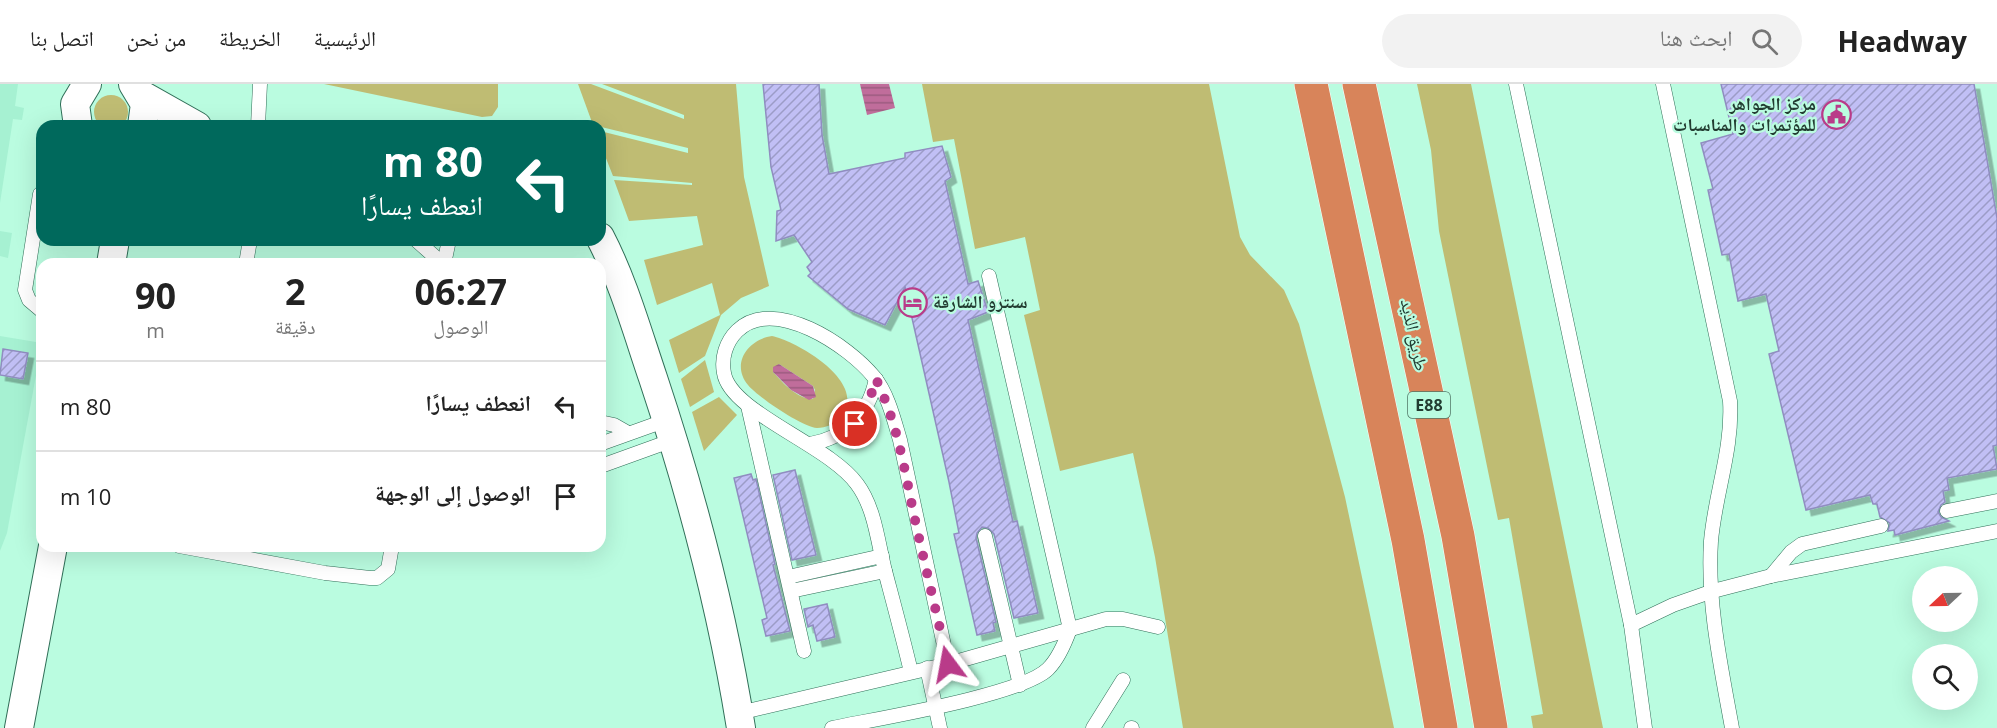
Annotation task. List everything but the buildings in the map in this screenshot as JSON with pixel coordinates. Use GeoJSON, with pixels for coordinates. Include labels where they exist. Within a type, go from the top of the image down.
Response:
{"type":"FeatureCollection","features":[{"type":"Feature","properties":{"kind":"highway","name":"E88"},"geometry":{"type":"LineString","coordinates":[[1311,84],[1408,540],[1441,728]]}},
{"type":"Feature","properties":{"kind":"highway","name":"طريق الذيد"},"geometry":{"type":"LineString","coordinates":[[1359,84],[1458,536],[1491,728]]}},
{"type":"Feature","properties":{"kind":"highway"},"geometry":{"type":"LineString","coordinates":[[1382,84],[1384,195]]}},
{"type":"Feature","properties":{"kind":"street"},"geometry":{"type":"LineString","coordinates":[[77,120],[75,104],[87,84]]}},
{"type":"Feature","properties":{"kind":"street"},"geometry":{"type":"LineString","coordinates":[[137,90],[146,114],[144,120]]}},
{"type":"Feature","properties":{"kind":"street"},"geometry":{"type":"LineString","coordinates":[[137,90],[187,120]]}},
{"type":"Feature","properties":{"kind":"street"},"geometry":{"type":"LineString","coordinates":[[605,246],[637,329],[670,430],[705,558],[740,721]]}},
{"type":"Feature","properties":{"kind":"street"},"geometry":{"type":"LineString","coordinates":[[19,728],[52,552]]}},
{"type":"Feature","properties":{"kind":"lane"},"geometry":{"type":"LineString","coordinates":[[258,120],[260,84]]}},
{"type":"Feature","properties":{"kind":"lane"},"geometry":{"type":"LineString","coordinates":[[1516,84],[1631,625],[1645,728]]}},
{"type":"Feature","properties":{"kind":"lane"},"geometry":{"type":"LineString","coordinates":[[1663,84],[1730,401],[1730,436],[1711,543],[1718,648],[1732,728]]}},
{"type":"Feature","properties":{"kind":"lane"},"geometry":{"type":"LineString","coordinates":[[36,220],[25,290],[29,300],[36,305]]}},
{"type":"Feature","properties":{"kind":"lane"},"geometry":{"type":"LineString","coordinates":[[423,246],[437,258]]}},
{"type":"Feature","properties":{"kind":"lane"},"geometry":{"type":"LineString","coordinates":[[832,728],[1020,685],[1048,670],[1057,659],[1070,629],[989,276]]}},
{"type":"Feature","properties":{"kind":"lane"},"geometry":{"type":"LineString","coordinates":[[911,672],[870,511],[857,484],[846,472],[810,444],[748,406],[734,395],[728,386],[724,375],[724,353],[728,343],[742,327],[765,318],[778,318],[826,338],[845,349],[876,379],[894,418],[900,440],[917,528],[948,664]]}},
{"type":"Feature","properties":{"kind":"lane"},"geometry":{"type":"LineString","coordinates":[[810,444],[834,438],[855,424],[866,411],[876,379]]}},
{"type":"Feature","properties":{"kind":"lane"},"geometry":{"type":"LineString","coordinates":[[748,406],[804,651]]}},
{"type":"Feature","properties":{"kind":"lane"},"geometry":{"type":"LineString","coordinates":[[606,423],[628,433]]}},
{"type":"Feature","properties":{"kind":"lane"},"geometry":{"type":"LineString","coordinates":[[606,442],[628,433],[670,430]]}},
{"type":"Feature","properties":{"kind":"lane"},"geometry":{"type":"LineString","coordinates":[[606,463],[670,430]]}},
{"type":"Feature","properties":{"kind":"lane"},"geometry":{"type":"LineString","coordinates":[[1947,512],[1997,501]]}},
{"type":"Feature","properties":{"kind":"lane"},"geometry":{"type":"LineString","coordinates":[[1771,576],[1791,552],[1802,544],[1881,526]]}},
{"type":"Feature","properties":{"kind":"lane"},"geometry":{"type":"LineString","coordinates":[[1631,625],[1673,605],[1713,591],[1771,576],[1997,531]]}},
{"type":"Feature","properties":{"kind":"lane"},"geometry":{"type":"LineString","coordinates":[[985,536],[1020,685]]}},
{"type":"Feature","properties":{"kind":"lane"},"geometry":{"type":"LineString","coordinates":[[215,552],[325,573],[377,578],[388,569],[391,552]]}},
{"type":"Feature","properties":{"kind":"lane"},"geometry":{"type":"LineString","coordinates":[[788,577],[882,556]]}},
{"type":"Feature","properties":{"kind":"lane"},"geometry":{"type":"LineString","coordinates":[[791,591],[885,571]]}},
{"type":"Feature","properties":{"kind":"lane"},"geometry":{"type":"LineString","coordinates":[[740,721],[1106,619],[1123,619],[1158,627]]}},
{"type":"Feature","properties":{"kind":"lane"},"geometry":{"type":"LineString","coordinates":[[927,668],[940,728]]}},
{"type":"Feature","properties":{"kind":"lane"},"geometry":{"type":"LineString","coordinates":[[1093,728],[1122,680]]}},
{"type":"Feature","properties":{"kind":"shaded area"},"geometry":{"type":"Polygon","coordinates":[[[0,84],[18,84],[15,106],[24,108],[22,120],[13,119],[0,203],[0,84]]]}},
{"type":"Feature","properties":{"kind":"shaded area"},"geometry":{"type":"Polygon","coordinates":[[[324,84],[498,84],[498,107],[492,116],[482,117],[324,84]]]}},
{"type":"Feature","properties":{"kind":"shaded area"},"geometry":{"type":"Polygon","coordinates":[[[578,84],[591,84],[684,119],[684,115],[602,84],[736,84],[744,177],[769,286],[741,298],[721,315],[705,356],[679,373],[669,340],[720,315],[712,283],[657,305],[644,260],[703,245],[697,216],[629,221],[614,180],[692,185],[692,183],[613,176],[606,158],[606,132],[688,153],[688,148],[606,128],[606,120],[591,120],[578,84]]]}},
{"type":"Feature","properties":{"kind":"shaded area"},"geometry":{"type":"Polygon","coordinates":[[[860,84],[889,84],[895,108],[867,115],[860,84]]]}},
{"type":"Feature","properties":{"kind":"shaded area"},"geometry":{"type":"Polygon","coordinates":[[[922,84],[1209,84],[1240,237],[1250,255],[1284,290],[1299,324],[1345,497],[1394,728],[1183,728],[1155,557],[1133,453],[1060,471],[1024,315],[1040,310],[1025,237],[975,249],[954,139],[933,142],[922,84]]]}},
{"type":"Feature","properties":{"kind":"shaded area"},"geometry":{"type":"Polygon","coordinates":[[[1417,84],[1471,84],[1603,728],[1533,728],[1531,716],[1543,714],[1509,518],[1498,520],[1439,231],[1431,150],[1417,84]]]}},
{"type":"Feature","properties":{"kind":"shaded area"},"geometry":{"type":"Polygon","coordinates":[[[104,96],[118,96],[127,105],[126,120],[95,119],[95,105],[104,96]]]}},
{"type":"Feature","properties":{"kind":"shaded area"},"geometry":{"type":"Polygon","coordinates":[[[0,231],[12,233],[8,258],[0,256],[0,231]]]}},
{"type":"Feature","properties":{"kind":"shaded area"},"geometry":{"type":"Polygon","coordinates":[[[0,336],[36,342],[36,376],[7,533],[0,551],[0,336]]]}},
{"type":"Feature","properties":{"kind":"shaded area"},"geometry":{"type":"Polygon","coordinates":[[[772,336],[798,346],[813,355],[839,378],[846,391],[847,404],[839,419],[833,424],[817,428],[801,423],[761,397],[748,385],[743,377],[742,361],[750,347],[772,336]],[[779,364],[773,372],[791,390],[801,396],[813,399],[815,390],[813,386],[779,364]]]}},
{"type":"Feature","properties":{"kind":"shaded area"},"geometry":{"type":"Polygon","coordinates":[[[705,360],[714,392],[690,407],[681,379],[705,360]]]}},
{"type":"Feature","properties":{"kind":"shaded area"},"geometry":{"type":"Polygon","coordinates":[[[779,364],[813,386],[816,397],[809,400],[791,390],[773,372],[773,367],[779,364]]]}},
{"type":"Feature","properties":{"kind":"shaded area"},"geometry":{"type":"Polygon","coordinates":[[[719,397],[737,415],[704,451],[692,412],[719,397]]]}},
{"type":"Feature","properties":{"kind":"place","name":"مركز الجواهر للمؤتمرات والمناسبات"},"geometry":{"type":"Point","coordinates":[1837,114]}},
{"type":"Feature","properties":{"kind":"place","name":"سنترو الشارقة"},"geometry":{"type":"Point","coordinates":[912,302]}},
{"type":"Feature","properties":{"kind":"route"},"geometry":{"type":"LineString","coordinates":[[855,424],[866,411],[876,379],[894,418],[900,440],[917,528],[948,664]]}}]}
